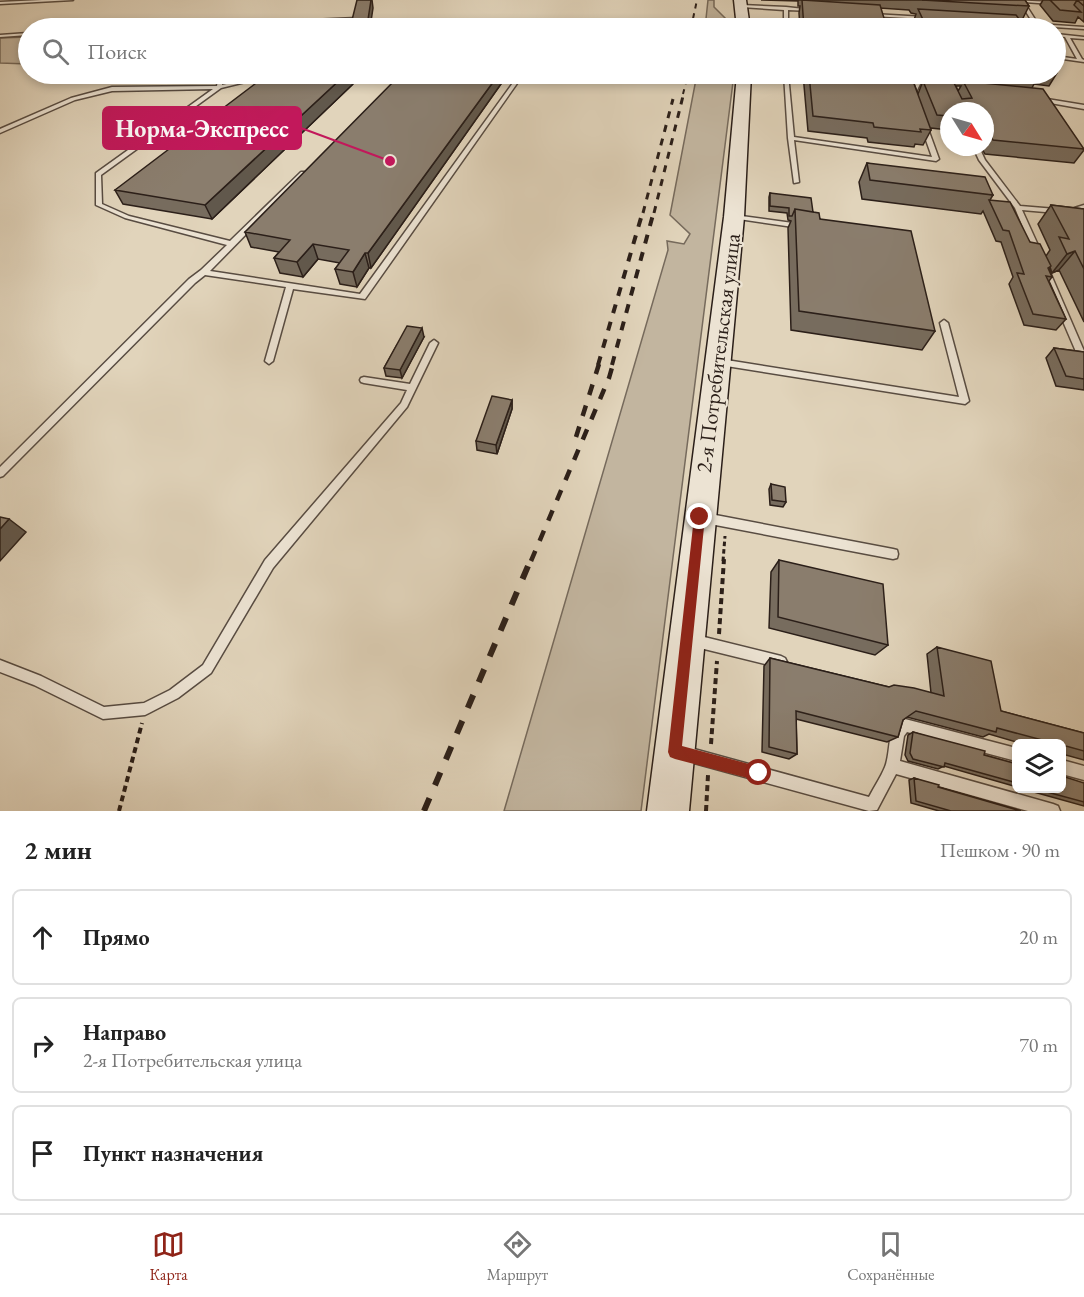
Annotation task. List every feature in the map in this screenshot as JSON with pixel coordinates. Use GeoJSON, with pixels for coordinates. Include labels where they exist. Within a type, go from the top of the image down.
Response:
{"type":"FeatureCollection","features":[{"type":"Feature","properties":{"kind":"street"},"geometry":{"type":"LineString","coordinates":[[741,3],[743,18]]}},
{"type":"Feature","properties":{"kind":"street","name":"2-я Потребительская улица"},"geometry":{"type":"LineString","coordinates":[[668,811],[734,217],[743,84]]}},
{"type":"Feature","properties":{"kind":"lane"},"geometry":{"type":"LineString","coordinates":[[17,2],[25,0]]}},
{"type":"Feature","properties":{"kind":"lane"},"geometry":{"type":"LineString","coordinates":[[0,3],[71,0]]}},
{"type":"Feature","properties":{"kind":"lane"},"geometry":{"type":"LineString","coordinates":[[1010,0],[1055,3]]}},
{"type":"Feature","properties":{"kind":"lane"},"geometry":{"type":"LineString","coordinates":[[1021,1],[1032,18]]}},
{"type":"Feature","properties":{"kind":"lane"},"geometry":{"type":"LineString","coordinates":[[741,3],[819,11]]}},
{"type":"Feature","properties":{"kind":"lane"},"geometry":{"type":"LineString","coordinates":[[786,8],[786,18]]}},
{"type":"Feature","properties":{"kind":"lane"},"geometry":{"type":"LineString","coordinates":[[864,14],[887,18]]}},
{"type":"Feature","properties":{"kind":"lane"},"geometry":{"type":"LineString","coordinates":[[1077,20],[1084,28]]}},
{"type":"Feature","properties":{"kind":"lane"},"geometry":{"type":"LineString","coordinates":[[1066,26],[1084,28]]}},
{"type":"Feature","properties":{"kind":"lane"},"geometry":{"type":"LineString","coordinates":[[0,36],[18,35]]}},
{"type":"Feature","properties":{"kind":"lane"},"geometry":{"type":"LineString","coordinates":[[1067,36],[1084,38]]}},
{"type":"Feature","properties":{"kind":"lane"},"geometry":{"type":"LineString","coordinates":[[1067,36],[1082,61]]}},
{"type":"Feature","properties":{"kind":"lane"},"geometry":{"type":"LineString","coordinates":[[1066,59],[1082,61]]}},
{"type":"Feature","properties":{"kind":"lane"},"geometry":{"type":"LineString","coordinates":[[219,84],[219,87],[98,174],[99,205],[127,217],[232,244]]}},
{"type":"Feature","properties":{"kind":"lane"},"geometry":{"type":"LineString","coordinates":[[0,131],[73,99],[112,89],[219,87],[232,84]]}},
{"type":"Feature","properties":{"kind":"lane"},"geometry":{"type":"LineString","coordinates":[[204,272],[362,297],[515,84]]}},
{"type":"Feature","properties":{"kind":"lane"},"geometry":{"type":"LineString","coordinates":[[787,84],[796,182]]}},
{"type":"Feature","properties":{"kind":"lane"},"geometry":{"type":"LineString","coordinates":[[916,105],[912,94],[917,84]]}},
{"type":"Feature","properties":{"kind":"lane"},"geometry":{"type":"LineString","coordinates":[[1029,98],[1084,107]]}},
{"type":"Feature","properties":{"kind":"lane"},"geometry":{"type":"LineString","coordinates":[[791,138],[936,159],[920,116]]}},
{"type":"Feature","properties":{"kind":"lane"},"geometry":{"type":"LineString","coordinates":[[980,156],[1018,208],[1084,361]]}},
{"type":"Feature","properties":{"kind":"lane"},"geometry":{"type":"LineString","coordinates":[[0,473],[305,171]]}},
{"type":"Feature","properties":{"kind":"lane"},"geometry":{"type":"LineString","coordinates":[[1018,208],[1068,212],[1084,207]]}},
{"type":"Feature","properties":{"kind":"lane"},"geometry":{"type":"LineString","coordinates":[[734,217],[806,227]]}},
{"type":"Feature","properties":{"kind":"lane"},"geometry":{"type":"LineString","coordinates":[[269,361],[290,286]]}},
{"type":"Feature","properties":{"kind":"lane"},"geometry":{"type":"LineString","coordinates":[[718,362],[965,401],[944,323]]}},
{"type":"Feature","properties":{"kind":"lane"},"geometry":{"type":"LineString","coordinates":[[0,666],[37,680],[103,713],[145,710],[174,694],[207,669],[269,564],[404,405],[434,344]]}},
{"type":"Feature","properties":{"kind":"lane"},"geometry":{"type":"LineString","coordinates":[[364,380],[412,388]]}},
{"type":"Feature","properties":{"kind":"lane"},"geometry":{"type":"LineString","coordinates":[[700,517],[893,554]]}},
{"type":"Feature","properties":{"kind":"lane"},"geometry":{"type":"LineString","coordinates":[[688,639],[799,666]]}},
{"type":"Feature","properties":{"kind":"lane"},"geometry":{"type":"LineString","coordinates":[[675,752],[872,808],[893,766],[898,732],[905,725],[1012,754]]}},
{"type":"Feature","properties":{"kind":"lane"},"geometry":{"type":"LineString","coordinates":[[893,766],[1053,811]]}},
{"type":"Feature","properties":{"kind":"lane"},"geometry":{"type":"LineString","coordinates":[[1066,768],[1084,773]]}},
{"type":"Feature","properties":{"kind":"path"},"geometry":{"type":"LineString","coordinates":[[119,811],[145,710]]}},
{"type":"Feature","properties":{"kind":"shaded area"},"geometry":{"type":"Polygon","coordinates":[[[708,0],[714,0],[714,7],[725,18],[706,18],[708,0]]]}},
{"type":"Feature","properties":{"kind":"shaded area"},"geometry":{"type":"Polygon","coordinates":[[[18,37],[18,64],[0,63],[0,38],[18,37]]]}},
{"type":"Feature","properties":{"kind":"shaded area"},"geometry":{"type":"Polygon","coordinates":[[[695,84],[733,84],[641,811],[504,811],[668,250],[667,241],[684,244],[690,234],[670,215],[695,84]]]}},
{"type":"Feature","properties":{"kind":"building"},"geometry":{"type":"Polygon","coordinates":[[[357,0],[371,0],[368,18],[352,18],[357,0]]]}},
{"type":"Feature","properties":{"kind":"building"},"geometry":{"type":"Polygon","coordinates":[[[802,0],[880,5],[884,18],[803,18],[802,0]]]}},
{"type":"Feature","properties":{"kind":"building"},"geometry":{"type":"Polygon","coordinates":[[[922,0],[1025,0],[1029,6],[922,0]]]}},
{"type":"Feature","properties":{"kind":"building"},"geometry":{"type":"Polygon","coordinates":[[[1050,0],[1077,0],[1074,5],[1081,12],[1060,10],[1050,0]]]}},
{"type":"Feature","properties":{"kind":"building"},"geometry":{"type":"Polygon","coordinates":[[[918,9],[1016,15],[1018,18],[922,18],[918,9]]]}},
{"type":"Feature","properties":{"kind":"building"},"geometry":{"type":"Polygon","coordinates":[[[255,84],[335,84],[205,205],[115,190],[255,84]]]}},
{"type":"Feature","properties":{"kind":"building"},"geometry":{"type":"Polygon","coordinates":[[[391,84],[492,84],[353,272],[335,269],[349,250],[313,244],[297,262],[274,258],[290,240],[245,232],[391,84]]]}},
{"type":"Feature","properties":{"kind":"building"},"geometry":{"type":"Polygon","coordinates":[[[810,84],[914,84],[931,130],[920,129],[921,132],[874,127],[873,123],[813,116],[810,84]]]}},
{"type":"Feature","properties":{"kind":"building"},"geometry":{"type":"Polygon","coordinates":[[[924,84],[954,84],[962,99],[972,98],[965,84],[993,84],[1043,89],[1084,149],[994,140],[994,102],[940,102],[940,115],[937,115],[924,84]]]}},
{"type":"Feature","properties":{"kind":"building"},"geometry":{"type":"Polygon","coordinates":[[[867,163],[985,177],[993,195],[870,180],[867,163]]]}},
{"type":"Feature","properties":{"kind":"building"},"geometry":{"type":"Polygon","coordinates":[[[770,193],[811,198],[813,212],[795,209],[792,216],[789,216],[789,208],[770,206],[770,193]]]}},
{"type":"Feature","properties":{"kind":"building"},"geometry":{"type":"Polygon","coordinates":[[[989,200],[1010,202],[1030,242],[1040,244],[1051,266],[1048,268],[1052,277],[1046,276],[1066,319],[1033,314],[1017,273],[1024,274],[1009,231],[1003,230],[989,200]]]}},
{"type":"Feature","properties":{"kind":"building"},"geometry":{"type":"Polygon","coordinates":[[[1051,205],[1084,209],[1084,269],[1075,251],[1067,254],[1059,237],[1069,239],[1051,205]]]}},
{"type":"Feature","properties":{"kind":"building"},"geometry":{"type":"Polygon","coordinates":[[[795,209],[819,213],[820,219],[911,231],[935,331],[799,311],[795,209]]]}},
{"type":"Feature","properties":{"kind":"building"},"geometry":{"type":"Polygon","coordinates":[[[407,326],[422,328],[400,370],[384,368],[407,326]]]}},
{"type":"Feature","properties":{"kind":"building"},"geometry":{"type":"Polygon","coordinates":[[[1054,348],[1084,352],[1084,379],[1066,376],[1054,348]]]}},
{"type":"Feature","properties":{"kind":"building"},"geometry":{"type":"Polygon","coordinates":[[[492,396],[512,400],[496,445],[476,441],[492,396]]]}},
{"type":"Feature","properties":{"kind":"building"},"geometry":{"type":"Polygon","coordinates":[[[771,484],[785,487],[786,502],[772,500],[771,484]]]}},
{"type":"Feature","properties":{"kind":"building"},"geometry":{"type":"Polygon","coordinates":[[[0,517],[9,519],[0,529],[0,517]]]}},
{"type":"Feature","properties":{"kind":"building"},"geometry":{"type":"Polygon","coordinates":[[[779,560],[883,584],[888,645],[778,617],[779,560]]]}},
{"type":"Feature","properties":{"kind":"building"},"geometry":{"type":"Polygon","coordinates":[[[937,647],[991,661],[1001,711],[1084,733],[1084,751],[1066,746],[1066,739],[1038,739],[997,728],[996,732],[916,711],[903,720],[898,737],[796,711],[797,754],[769,747],[770,658],[889,687],[894,685],[914,688],[944,696],[937,647]]]}},
{"type":"Feature","properties":{"kind":"building"},"geometry":{"type":"Polygon","coordinates":[[[913,732],[985,751],[984,755],[1012,763],[1012,782],[945,763],[944,767],[913,759],[910,753],[913,732]]]}},
{"type":"Feature","properties":{"kind":"building"},"geometry":{"type":"Polygon","coordinates":[[[1066,777],[1084,783],[1084,802],[1051,793],[1066,793],[1066,777]]]}},
{"type":"Feature","properties":{"kind":"building"},"geometry":{"type":"Polygon","coordinates":[[[914,778],[1021,811],[951,811],[916,801],[914,778]]]}},
{"type":"Feature","properties":{"kind":"railway"},"geometry":{"type":"LineString","coordinates":[[693,18],[697,0]]}},
{"type":"Feature","properties":{"kind":"railway"},"geometry":{"type":"LineString","coordinates":[[683,94],[686,84]]}},
{"type":"Feature","properties":{"kind":"railway"},"geometry":{"type":"LineString","coordinates":[[654,213],[684,92]]}},
{"type":"Feature","properties":{"kind":"railway"},"geometry":{"type":"LineString","coordinates":[[643,213],[673,99]]}},
{"type":"Feature","properties":{"kind":"railway"},"geometry":{"type":"LineString","coordinates":[[598,365],[643,211]]}},
{"type":"Feature","properties":{"kind":"railway"},"geometry":{"type":"LineString","coordinates":[[612,365],[654,211]]}},
{"type":"Feature","properties":{"kind":"railway"},"geometry":{"type":"LineString","coordinates":[[576,437],[599,364]]}},
{"type":"Feature","properties":{"kind":"railway"},"geometry":{"type":"LineString","coordinates":[[531,561],[613,364]]}},
{"type":"Feature","properties":{"kind":"railway"},"geometry":{"type":"LineString","coordinates":[[424,811],[531,559]]}},
{"type":"Feature","properties":{"kind":"place","name":"Норма-Экспресс"},"geometry":{"type":"Point","coordinates":[390,161]}},
{"type":"Feature","properties":{"kind":"route"},"geometry":{"type":"LineString","coordinates":[[700,517],[675,752],[759,773]]}}]}
